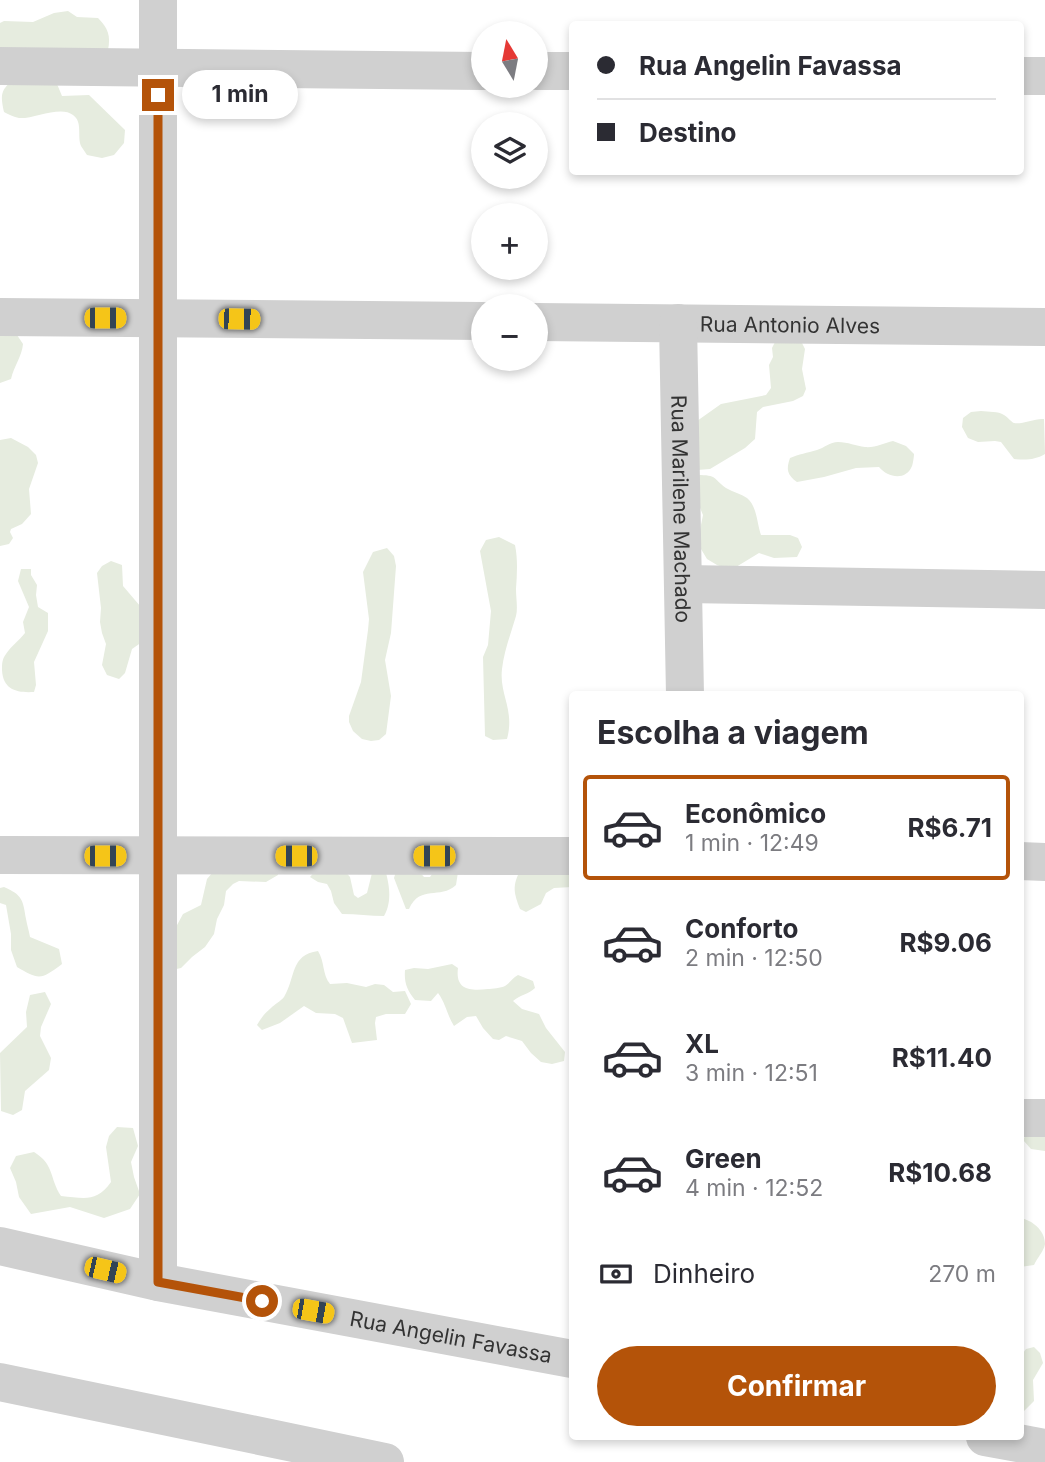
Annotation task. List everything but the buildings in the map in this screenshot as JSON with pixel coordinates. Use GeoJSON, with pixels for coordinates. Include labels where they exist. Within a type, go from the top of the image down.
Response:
{"type":"FeatureCollection","features":[{"type":"Feature","properties":{"kind":"street"},"geometry":{"type":"LineString","coordinates":[[158,0],[158,1282]]}},
{"type":"Feature","properties":{"kind":"street"},"geometry":{"type":"LineString","coordinates":[[0,66],[471,71]]}},
{"type":"Feature","properties":{"kind":"street"},"geometry":{"type":"LineString","coordinates":[[548,71],[569,71]]}},
{"type":"Feature","properties":{"kind":"street"},"geometry":{"type":"LineString","coordinates":[[1024,76],[1045,76]]}},
{"type":"Feature","properties":{"kind":"street"},"geometry":{"type":"LineString","coordinates":[[0,317],[471,321]]}},
{"type":"Feature","properties":{"kind":"street","name":"Rua Antonio Alves"},"geometry":{"type":"LineString","coordinates":[[548,322],[1045,327]]}},
{"type":"Feature","properties":{"kind":"street","name":"Rua Marilene Machado"},"geometry":{"type":"LineString","coordinates":[[678,323],[685,691]]}},
{"type":"Feature","properties":{"kind":"street"},"geometry":{"type":"LineString","coordinates":[[684,584],[1045,590]]}},
{"type":"Feature","properties":{"kind":"street"},"geometry":{"type":"LineString","coordinates":[[0,855],[569,856]]}},
{"type":"Feature","properties":{"kind":"street"},"geometry":{"type":"LineString","coordinates":[[1024,861],[1045,862]]}},
{"type":"Feature","properties":{"kind":"street"},"geometry":{"type":"LineString","coordinates":[[1024,1118],[1045,1118]]}},
{"type":"Feature","properties":{"kind":"street","name":"Rua Angelin Favassa"},"geometry":{"type":"LineString","coordinates":[[0,1246],[158,1282],[569,1358]]}},
{"type":"Feature","properties":{"kind":"street"},"geometry":{"type":"LineString","coordinates":[[0,1382],[385,1462]]}},
{"type":"Feature","properties":{"kind":"street"},"geometry":{"type":"LineString","coordinates":[[1001,1440],[1045,1448]]}},
{"type":"Feature","properties":{"kind":"shaded area"},"geometry":{"type":"Polygon","coordinates":[[[68,11],[77,17],[98,18],[108,32],[108,50],[0,61],[0,23],[33,22],[54,13],[68,11]]]}},
{"type":"Feature","properties":{"kind":"shaded area"},"geometry":{"type":"Polygon","coordinates":[[[15,78],[57,84],[62,96],[89,95],[125,130],[124,143],[114,155],[102,158],[87,155],[81,146],[78,121],[68,112],[19,118],[4,112],[3,92],[15,78]]]}},
{"type":"Feature","properties":{"kind":"shaded area"},"geometry":{"type":"Polygon","coordinates":[[[0,333],[17,335],[23,344],[11,379],[0,383],[0,333]]]}},
{"type":"Feature","properties":{"kind":"shaded area"},"geometry":{"type":"Polygon","coordinates":[[[776,340],[802,343],[805,349],[802,369],[806,389],[803,396],[793,401],[763,407],[757,412],[755,439],[710,469],[697,470],[697,421],[721,404],[766,395],[771,388],[769,365],[776,340]]]}},
{"type":"Feature","properties":{"kind":"shaded area"},"geometry":{"type":"Polygon","coordinates":[[[971,412],[1002,414],[1014,423],[1044,419],[1045,454],[1030,459],[1014,459],[1001,442],[978,442],[968,438],[962,427],[963,418],[971,412]]]}},
{"type":"Feature","properties":{"kind":"shaded area"},"geometry":{"type":"Polygon","coordinates":[[[11,438],[28,447],[36,455],[38,463],[29,489],[31,514],[22,524],[11,529],[13,538],[9,544],[0,546],[0,440],[11,438]]]}},
{"type":"Feature","properties":{"kind":"shaded area"},"geometry":{"type":"Polygon","coordinates":[[[893,441],[906,446],[914,454],[909,471],[901,476],[892,475],[879,467],[856,468],[797,482],[788,472],[790,458],[832,443],[869,447],[893,441]]]}},
{"type":"Feature","properties":{"kind":"shaded area"},"geometry":{"type":"Polygon","coordinates":[[[697,475],[712,476],[726,488],[747,498],[755,510],[761,535],[790,535],[798,538],[802,547],[797,557],[774,558],[759,553],[728,569],[707,559],[701,549],[699,535],[703,515],[698,503],[697,475]]]}},
{"type":"Feature","properties":{"kind":"shaded area"},"geometry":{"type":"Polygon","coordinates":[[[499,537],[515,545],[517,610],[502,669],[509,719],[507,739],[493,740],[485,736],[483,657],[488,645],[491,611],[480,551],[486,540],[499,537]]]}},
{"type":"Feature","properties":{"kind":"shaded area"},"geometry":{"type":"Polygon","coordinates":[[[387,548],[394,556],[396,566],[391,633],[385,660],[391,696],[386,734],[379,740],[371,741],[362,739],[353,731],[349,716],[361,682],[368,630],[363,572],[373,552],[387,548]]]}},
{"type":"Feature","properties":{"kind":"shaded area"},"geometry":{"type":"Polygon","coordinates":[[[111,561],[122,565],[123,586],[146,613],[142,642],[132,649],[125,673],[119,679],[107,675],[102,665],[106,644],[100,622],[97,573],[111,561]]]}},
{"type":"Feature","properties":{"kind":"shaded area"},"geometry":{"type":"Polygon","coordinates":[[[21,569],[31,569],[31,575],[37,585],[38,607],[48,613],[48,631],[34,662],[34,692],[12,689],[5,682],[2,670],[5,656],[25,633],[23,622],[29,607],[18,581],[21,569]]]}},
{"type":"Feature","properties":{"kind":"shaded area"},"geometry":{"type":"Polygon","coordinates":[[[219,865],[278,867],[278,875],[266,882],[239,881],[233,884],[226,891],[214,934],[205,947],[181,968],[172,970],[176,927],[183,914],[201,905],[207,879],[219,865]]]}},
{"type":"Feature","properties":{"kind":"shaded area"},"geometry":{"type":"Polygon","coordinates":[[[384,866],[389,898],[384,916],[342,914],[334,903],[327,884],[310,877],[318,868],[343,869],[350,877],[354,895],[358,898],[367,893],[372,873],[384,866]]]}},
{"type":"Feature","properties":{"kind":"shaded area"},"geometry":{"type":"Polygon","coordinates":[[[437,867],[458,872],[456,885],[443,892],[424,894],[406,909],[394,878],[397,868],[417,869],[424,877],[430,877],[437,867]]]}},
{"type":"Feature","properties":{"kind":"shaded area"},"geometry":{"type":"Polygon","coordinates":[[[569,870],[569,887],[554,888],[546,893],[541,904],[526,912],[520,909],[516,898],[516,881],[520,871],[569,870]]]}},
{"type":"Feature","properties":{"kind":"shaded area"},"geometry":{"type":"Polygon","coordinates":[[[4,887],[21,899],[30,937],[59,949],[62,964],[49,973],[35,976],[17,967],[11,950],[6,905],[0,903],[0,888],[4,887]]]}},
{"type":"Feature","properties":{"kind":"shaded area"},"geometry":{"type":"Polygon","coordinates":[[[318,951],[330,984],[347,983],[366,987],[375,984],[384,985],[393,992],[405,991],[411,1004],[405,1014],[376,1017],[377,1040],[352,1043],[343,1018],[335,1014],[316,1013],[304,1006],[280,1023],[262,1030],[257,1025],[284,997],[298,962],[309,953],[318,951]]]}},
{"type":"Feature","properties":{"kind":"shaded area"},"geometry":{"type":"Polygon","coordinates":[[[452,964],[458,968],[461,985],[470,989],[501,987],[518,975],[533,981],[535,988],[513,1001],[522,1009],[539,1014],[546,1028],[565,1052],[564,1061],[552,1064],[541,1062],[522,1041],[506,1036],[499,1040],[493,1039],[476,1016],[467,1017],[454,1026],[438,993],[431,1001],[415,1000],[407,986],[405,970],[452,964]]]}},
{"type":"Feature","properties":{"kind":"shaded area"},"geometry":{"type":"Polygon","coordinates":[[[45,992],[51,1004],[40,1036],[51,1058],[49,1070],[25,1091],[22,1110],[13,1115],[1,1111],[0,1053],[27,1027],[26,1012],[30,995],[45,992]]]}},
{"type":"Feature","properties":{"kind":"shaded area"},"geometry":{"type":"Polygon","coordinates":[[[117,1127],[133,1128],[138,1146],[131,1162],[140,1194],[130,1209],[104,1218],[70,1207],[31,1214],[19,1197],[10,1168],[16,1156],[34,1152],[49,1167],[61,1196],[89,1198],[100,1193],[111,1182],[106,1147],[109,1136],[117,1127]]]}},
{"type":"Feature","properties":{"kind":"shaded area"},"geometry":{"type":"Polygon","coordinates":[[[1045,1132],[1045,1151],[1031,1149],[1024,1141],[1026,1134],[1045,1132]]]}},
{"type":"Feature","properties":{"kind":"shaded area"},"geometry":{"type":"Polygon","coordinates":[[[1024,1219],[1037,1226],[1043,1234],[1045,1244],[1034,1265],[1024,1266],[1024,1219]]]}},
{"type":"Feature","properties":{"kind":"shaded area"},"geometry":{"type":"Polygon","coordinates":[[[1034,1347],[1040,1353],[1043,1363],[1033,1380],[1034,1401],[1024,1411],[1024,1352],[1034,1347]]]}},
{"type":"Feature","properties":{"kind":"route"},"geometry":{"type":"LineString","coordinates":[[158,95],[158,1282],[262,1301]]}}]}
